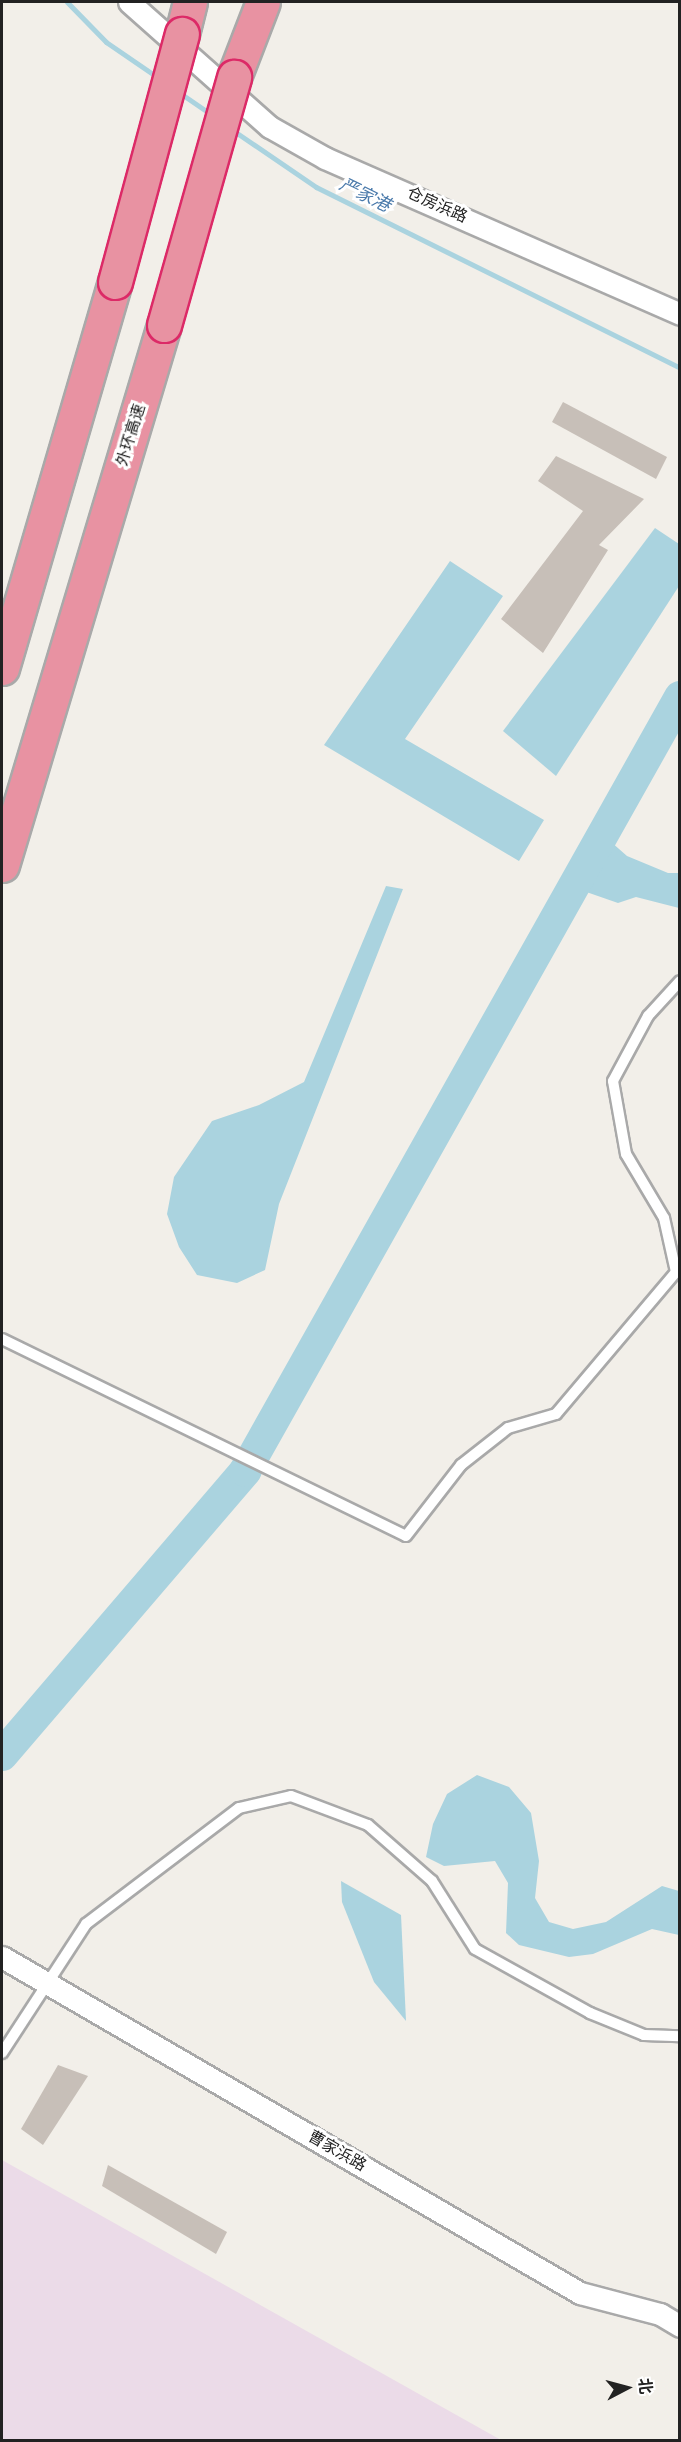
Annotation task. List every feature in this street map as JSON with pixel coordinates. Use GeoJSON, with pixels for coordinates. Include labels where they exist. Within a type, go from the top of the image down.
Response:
{"type":"FeatureCollection","features":[{"type":"Feature","properties":{"kind":"highway"},"geometry":{"type":"LineString","coordinates":[[2,668],[115,282],[189,2]]}},
{"type":"Feature","properties":{"kind":"highway","name":"外环高速"},"geometry":{"type":"LineString","coordinates":[[2,865],[164,325],[234,77],[251,2]]}},
{"type":"Feature","properties":{"kind":"highway"},"geometry":{"type":"LineString","coordinates":[[234,77],[263,2]]}},
{"type":"Feature","properties":{"kind":"street","name":"仓房浜路"},"geometry":{"type":"LineString","coordinates":[[129,2],[270,127],[325,158],[680,314]]}},
{"type":"Feature","properties":{"kind":"street","name":"曹家浜路"},"geometry":{"type":"LineString","coordinates":[[2,1957],[580,2293],[660,2314],[680,2326]]}},
{"type":"Feature","properties":{"kind":"lane"},"geometry":{"type":"LineString","coordinates":[[2,1338],[406,1536],[461,1465],[508,1428],[556,1413],[678,1274],[664,1218],[626,1154],[613,1081],[648,1016],[680,981]]}},
{"type":"Feature","properties":{"kind":"lane"},"geometry":{"type":"LineString","coordinates":[[2,2053],[86,1924],[239,1808],[291,1796],[368,1825],[432,1881],[475,1949],[590,2013],[644,2035],[680,2036]]}},
{"type":"Feature","properties":{"kind":"shaded area"},"geometry":{"type":"Polygon","coordinates":[[[2,2160],[501,2440],[2,2440],[2,2160]]]}},
{"type":"Feature","properties":{"kind":"water"},"geometry":{"type":"Polygon","coordinates":[[[655,528],[679,544],[679,586],[556,776],[503,731],[655,528]]]}},
{"type":"Feature","properties":{"kind":"water"},"geometry":{"type":"Polygon","coordinates":[[[450,561],[503,596],[405,739],[544,820],[519,861],[324,745],[450,561]]]}},
{"type":"Feature","properties":{"kind":"water"},"geometry":{"type":"Polygon","coordinates":[[[602,834],[627,856],[668,873],[679,873],[679,908],[636,897],[618,903],[572,887],[602,834]]]}},
{"type":"Feature","properties":{"kind":"water"},"geometry":{"type":"Polygon","coordinates":[[[386,886],[403,889],[279,1204],[265,1270],[237,1283],[197,1275],[179,1247],[167,1214],[174,1177],[212,1121],[259,1105],[304,1082],[386,886]]]}},
{"type":"Feature","properties":{"kind":"water"},"geometry":{"type":"Polygon","coordinates":[[[477,1775],[509,1787],[531,1813],[539,1861],[535,1898],[549,1922],[573,1929],[606,1922],[662,1886],[679,1891],[679,1935],[652,1929],[593,1954],[569,1957],[519,1945],[506,1933],[508,1883],[495,1861],[444,1866],[426,1857],[433,1824],[447,1794],[477,1775]]]}},
{"type":"Feature","properties":{"kind":"water"},"geometry":{"type":"Polygon","coordinates":[[[341,1881],[401,1915],[406,2021],[374,1982],[342,1902],[341,1881]]]}},
{"type":"Feature","properties":{"kind":"building"},"geometry":{"type":"Polygon","coordinates":[[[563,402],[667,457],[656,479],[552,422],[563,402]]]}},
{"type":"Feature","properties":{"kind":"building"},"geometry":{"type":"Polygon","coordinates":[[[556,456],[644,499],[599,545],[608,550],[543,653],[501,619],[583,511],[538,481],[556,456]]]}},
{"type":"Feature","properties":{"kind":"building"},"geometry":{"type":"Polygon","coordinates":[[[58,2065],[88,2076],[43,2145],[21,2129],[58,2065]]]}},
{"type":"Feature","properties":{"kind":"building"},"geometry":{"type":"Polygon","coordinates":[[[108,2165],[227,2232],[216,2254],[102,2186],[108,2165]]]}},
{"type":"Feature","properties":{"kind":"waterway","name":"严家港"},"geometry":{"type":"LineString","coordinates":[[67,2],[106,42],[160,79]]}},
{"type":"Feature","properties":{"kind":"waterway","name":"严家港"},"geometry":{"type":"LineString","coordinates":[[177,91],[212,115]]}},
{"type":"Feature","properties":{"kind":"waterway","name":"严家港"},"geometry":{"type":"LineString","coordinates":[[231,129],[316,187],[680,368]]}},
{"type":"Feature","properties":{"kind":"waterway"},"geometry":{"type":"LineString","coordinates":[[2,1755],[245,1471],[680,697]]}}]}
